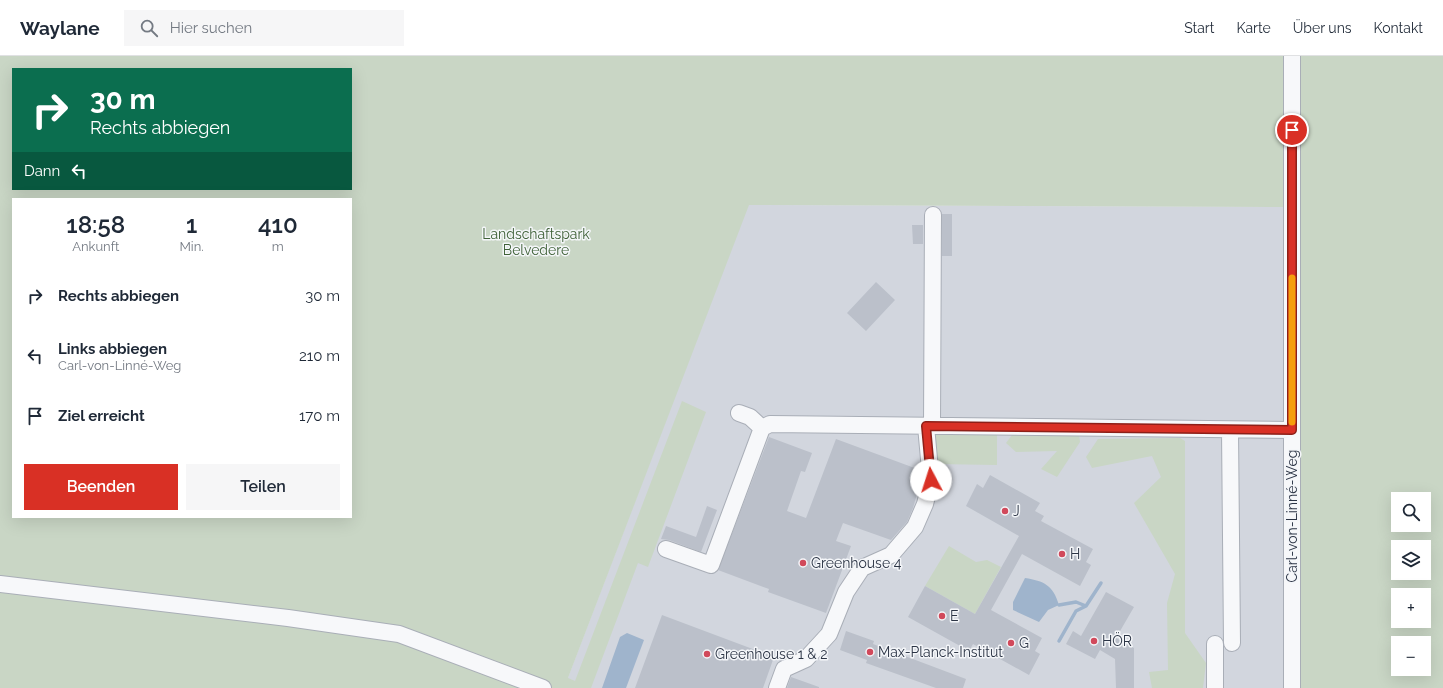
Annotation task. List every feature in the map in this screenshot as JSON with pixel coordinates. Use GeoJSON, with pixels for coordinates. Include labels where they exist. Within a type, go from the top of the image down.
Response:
{"type":"FeatureCollection","features":[{"type":"Feature","properties":{"kind":"street","name":"Carl-von-Linné-Weg"},"geometry":{"type":"LineString","coordinates":[[1292,56],[1292,688]]}},
{"type":"Feature","properties":{"kind":"street"},"geometry":{"type":"LineString","coordinates":[[777,688],[784,669],[806,659],[828,634],[846,592],[862,568],[891,555],[915,527],[925,504],[931,480],[929,426],[932,215]]}},
{"type":"Feature","properties":{"kind":"street"},"geometry":{"type":"LineString","coordinates":[[739,413],[750,417],[762,428]]}},
{"type":"Feature","properties":{"kind":"street"},"geometry":{"type":"LineString","coordinates":[[666,549],[711,565],[762,428],[770,424],[1292,430]]}},
{"type":"Feature","properties":{"kind":"street"},"geometry":{"type":"LineString","coordinates":[[1230,430],[1232,643]]}},
{"type":"Feature","properties":{"kind":"street"},"geometry":{"type":"LineString","coordinates":[[0,584],[288,618],[399,634],[543,688]]}},
{"type":"Feature","properties":{"kind":"street"},"geometry":{"type":"LineString","coordinates":[[1214,644],[1215,688]]}},
{"type":"Feature","properties":{"kind":"shaded area"},"geometry":{"type":"Polygon","coordinates":[[[748,205],[1286,207],[1285,688],[564,688],[748,205]]]}},
{"type":"Feature","properties":{"kind":"green space","name":"Landschaftspark Belvedere"},"geometry":{"type":"Polygon","coordinates":[[[0,56],[1443,56],[1443,688],[1300,688],[1297,207],[749,205],[568,678],[575,681],[682,401],[706,412],[648,567],[638,563],[591,688],[0,688],[0,56]]]}},
{"type":"Feature","properties":{"kind":"green space"},"geometry":{"type":"Polygon","coordinates":[[[934,432],[997,433],[997,465],[934,464],[934,432]]]}},
{"type":"Feature","properties":{"kind":"green space"},"geometry":{"type":"Polygon","coordinates":[[[1079,434],[1080,442],[1057,477],[1041,469],[1057,451],[1016,452],[1006,443],[1012,435],[1079,434]]]}},
{"type":"Feature","properties":{"kind":"green space"},"geometry":{"type":"Polygon","coordinates":[[[1180,438],[1185,441],[1185,633],[1206,663],[1203,688],[1152,688],[1149,672],[1168,670],[1167,603],[1175,574],[1134,503],[1161,477],[1152,456],[1092,468],[1086,457],[1098,439],[1180,438]]]}},
{"type":"Feature","properties":{"kind":"green space"},"geometry":{"type":"Polygon","coordinates":[[[949,546],[976,562],[987,560],[1001,567],[975,614],[925,586],[949,546]]]}},
{"type":"Feature","properties":{"kind":"water"},"geometry":{"type":"Polygon","coordinates":[[[1025,578],[1047,585],[1051,588],[1057,598],[1059,605],[1048,610],[1039,622],[1013,610],[1013,602],[1025,578]]]}},
{"type":"Feature","properties":{"kind":"water"},"geometry":{"type":"Polygon","coordinates":[[[627,633],[644,640],[626,688],[602,688],[620,637],[627,633]]]}},
{"type":"Feature","properties":{"kind":"building"},"geometry":{"type":"Polygon","coordinates":[[[942,214],[952,214],[952,256],[942,256],[942,214]]]}},
{"type":"Feature","properties":{"kind":"building"},"geometry":{"type":"Polygon","coordinates":[[[912,225],[923,225],[923,244],[913,244],[912,225]]]}},
{"type":"Feature","properties":{"kind":"building"},"geometry":{"type":"Polygon","coordinates":[[[876,282],[895,300],[866,331],[847,313],[876,282]]]}},
{"type":"Feature","properties":{"kind":"building"},"geometry":{"type":"Polygon","coordinates":[[[769,437],[812,453],[805,472],[801,471],[787,511],[806,518],[836,439],[920,470],[921,480],[913,508],[907,522],[891,540],[843,523],[836,541],[851,546],[826,613],[768,592],[769,589],[718,570],[769,437]]]}},
{"type":"Feature","properties":{"kind":"building"},"geometry":{"type":"Polygon","coordinates":[[[990,475],[1040,503],[1035,511],[1044,516],[1041,521],[1093,549],[1086,562],[1091,565],[1080,586],[1022,554],[991,610],[1042,638],[1035,651],[1040,654],[1029,675],[973,644],[969,651],[908,617],[925,586],[975,614],[1019,536],[966,506],[977,484],[983,488],[990,475]]]}},
{"type":"Feature","properties":{"kind":"building"},"geometry":{"type":"Polygon","coordinates":[[[707,506],[717,510],[701,552],[669,540],[661,539],[666,526],[696,537],[707,506]]]}},
{"type":"Feature","properties":{"kind":"building","name":"HÖR"},"geometry":{"type":"Polygon","coordinates":[[[1106,592],[1134,607],[1116,638],[1134,648],[1134,688],[1116,688],[1115,659],[1100,650],[1095,659],[1066,644],[1073,631],[1081,636],[1106,592]]]}},
{"type":"Feature","properties":{"kind":"building","name":"Greenhouse 1 & 2"},"geometry":{"type":"Polygon","coordinates":[[[662,615],[774,657],[763,688],[635,688],[662,615]]]}},
{"type":"Feature","properties":{"kind":"building"},"geometry":{"type":"Polygon","coordinates":[[[846,631],[874,641],[873,644],[966,679],[963,688],[936,688],[866,663],[867,660],[840,650],[846,631]]]}},
{"type":"Feature","properties":{"kind":"building"},"geometry":{"type":"Polygon","coordinates":[[[791,677],[819,687],[819,688],[787,688],[791,677]]]}},
{"type":"Feature","properties":{"kind":"waterway"},"geometry":{"type":"LineString","coordinates":[[1059,605],[1076,602],[1086,606],[1101,583]]}},
{"type":"Feature","properties":{"kind":"waterway"},"geometry":{"type":"LineString","coordinates":[[1059,641],[1076,611],[1086,606]]}},
{"type":"Feature","properties":{"kind":"slow traffic"},"geometry":{"type":"LineString","coordinates":[[1292,278],[1292,422]]}},
{"type":"Feature","properties":{"kind":"place","name":"J"},"geometry":{"type":"Point","coordinates":[1005,511]}},
{"type":"Feature","properties":{"kind":"place","name":"H"},"geometry":{"type":"Point","coordinates":[1062,554]}},
{"type":"Feature","properties":{"kind":"place","name":"Greenhouse 4"},"geometry":{"type":"Point","coordinates":[803,563]}},
{"type":"Feature","properties":{"kind":"place","name":"E"},"geometry":{"type":"Point","coordinates":[942,616]}},
{"type":"Feature","properties":{"kind":"place","name":"HÖR"},"geometry":{"type":"Point","coordinates":[1094,641]}},
{"type":"Feature","properties":{"kind":"place","name":"G"},"geometry":{"type":"Point","coordinates":[1011,643]}},
{"type":"Feature","properties":{"kind":"place","name":"Max-Planck-Institut"},"geometry":{"type":"Point","coordinates":[870,652]}},
{"type":"Feature","properties":{"kind":"place","name":"Greenhouse 1 & 2"},"geometry":{"type":"Point","coordinates":[707,654]}},
{"type":"Feature","properties":{"kind":"route"},"geometry":{"type":"LineString","coordinates":[[931,480],[926,426],[1292,430],[1292,130]]}}]}
